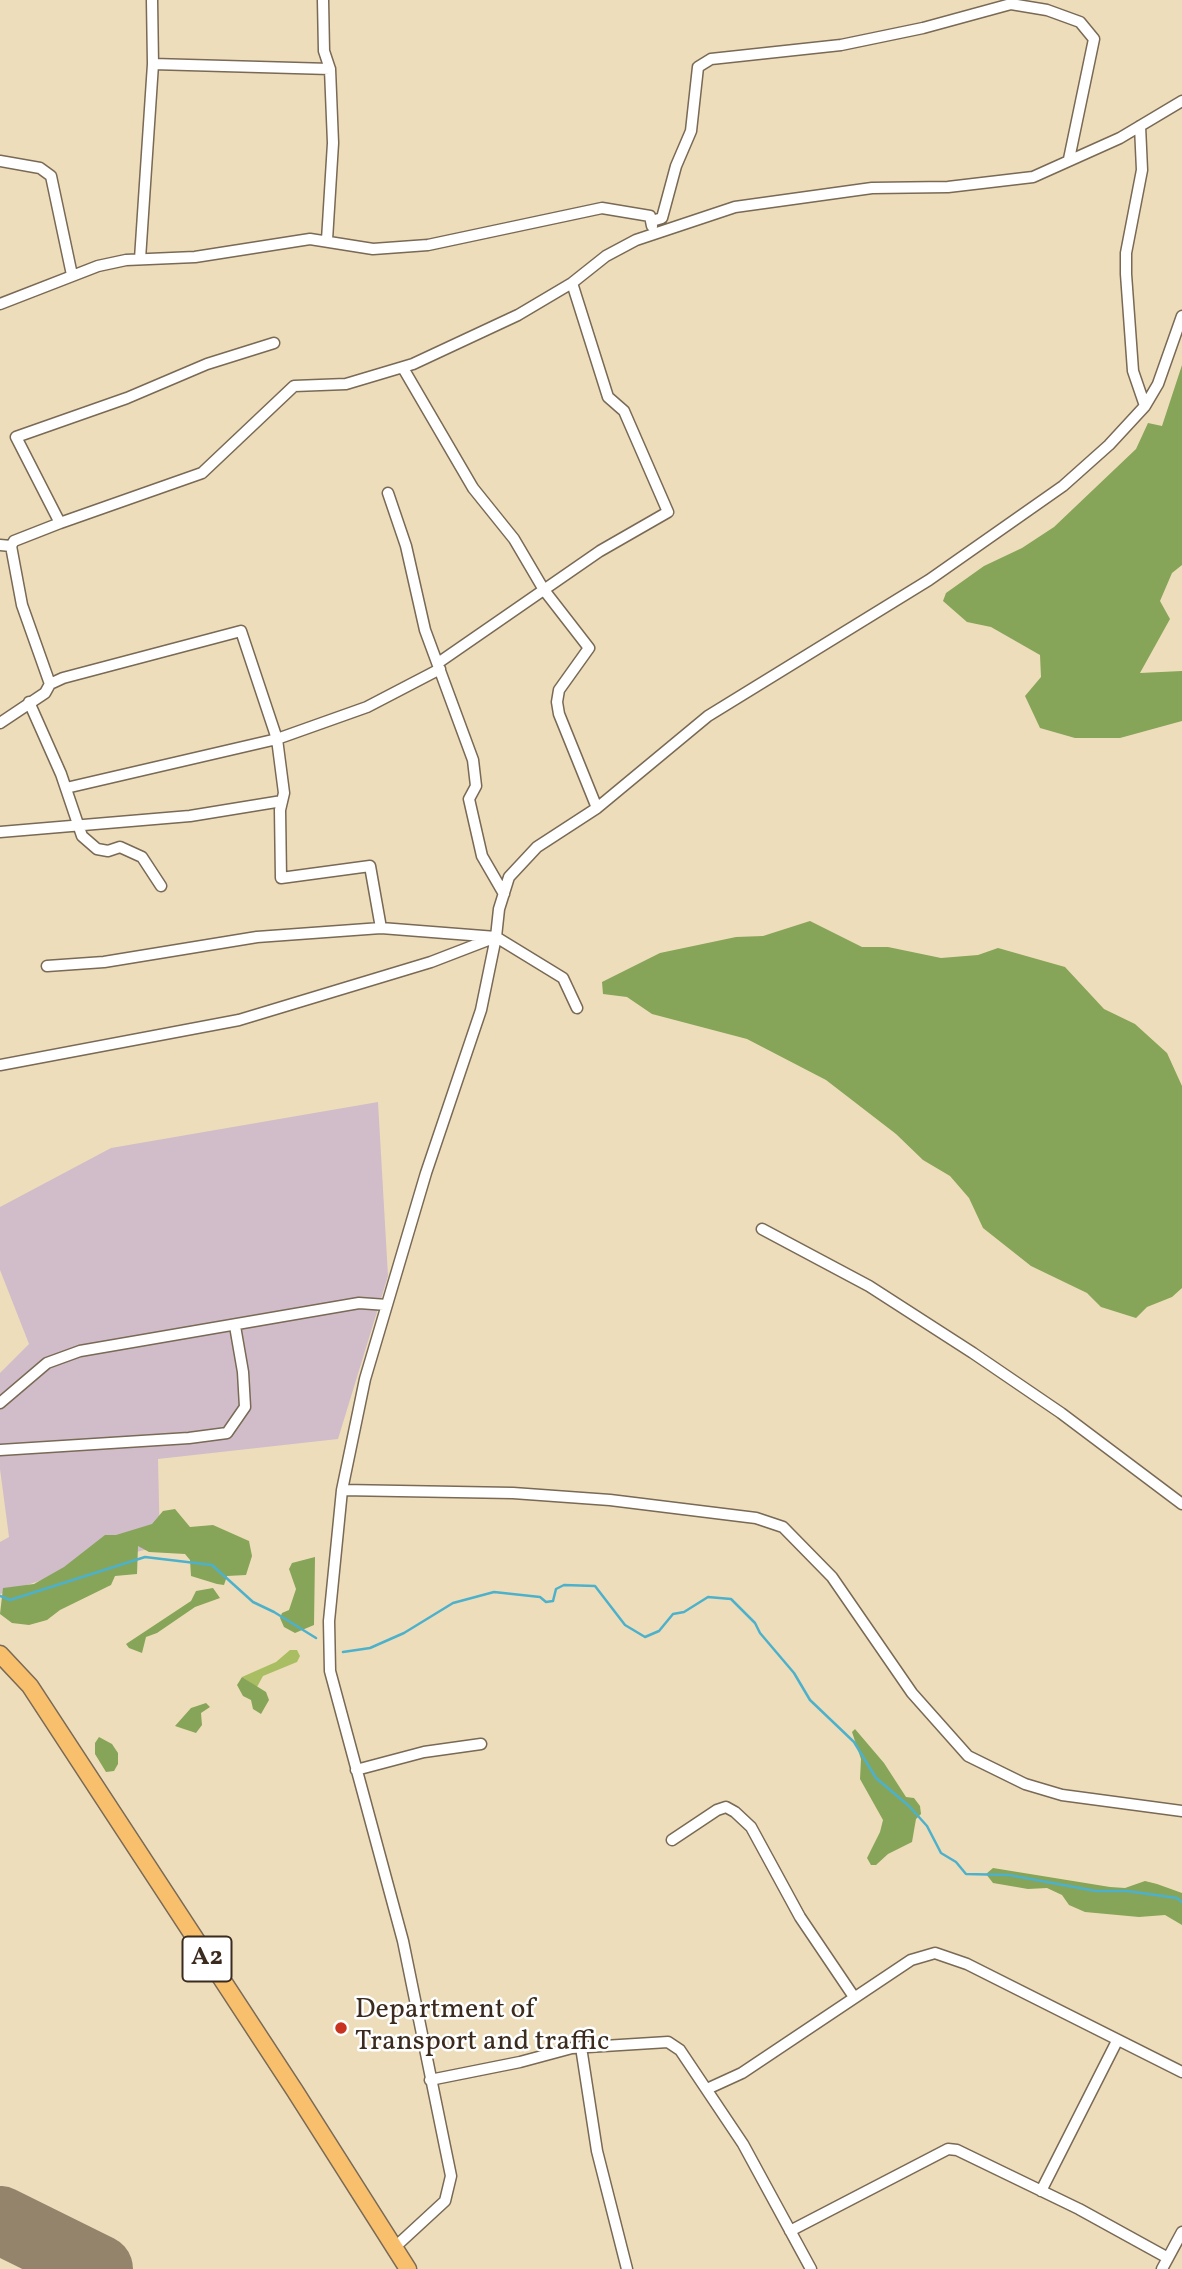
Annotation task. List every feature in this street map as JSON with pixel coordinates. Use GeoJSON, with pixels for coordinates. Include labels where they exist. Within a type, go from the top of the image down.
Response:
{"type":"FeatureCollection","features":[{"type":"Feature","properties":{"kind":"main road","name":"A2"},"geometry":{"type":"LineString","coordinates":[[0,1654],[30,1686],[408,2269]]}},
{"type":"Feature","properties":{"kind":"street"},"geometry":{"type":"LineString","coordinates":[[140,259],[153,64],[152,0]]}},
{"type":"Feature","properties":{"kind":"street"},"geometry":{"type":"LineString","coordinates":[[323,0],[324,51],[330,69],[333,171],[327,240]]}},
{"type":"Feature","properties":{"kind":"street"},"geometry":{"type":"LineString","coordinates":[[652,222],[662,218],[676,166],[691,131],[698,67],[711,59],[841,44],[923,28],[1010,4],[1047,10],[1080,22],[1094,39],[1069,159]]}},
{"type":"Feature","properties":{"kind":"street"},"geometry":{"type":"LineString","coordinates":[[153,64],[330,69]]}},
{"type":"Feature","properties":{"kind":"street"},"geometry":{"type":"LineString","coordinates":[[50,684],[22,605],[12,562],[5,545],[202,473],[294,386],[346,384],[403,368],[470,340],[572,283],[606,256],[654,234],[735,207],[872,188],[989,183],[1033,177],[1140,126],[1182,101]]}},
{"type":"Feature","properties":{"kind":"street"},"geometry":{"type":"LineString","coordinates":[[1140,126],[1142,170],[1126,253],[1126,274],[1133,371],[1145,406]]}},
{"type":"Feature","properties":{"kind":"street"},"geometry":{"type":"LineString","coordinates":[[0,161],[40,168],[51,176],[72,275]]}},
{"type":"Feature","properties":{"kind":"street"},"geometry":{"type":"LineString","coordinates":[[0,304],[98,265],[140,259],[195,257],[277,243],[327,240],[373,249],[428,244],[473,237],[602,208],[650,216],[654,234]]}},
{"type":"Feature","properties":{"kind":"street"},"geometry":{"type":"LineString","coordinates":[[66,788],[277,739],[367,707],[439,666],[600,551],[668,512],[624,411],[608,397],[572,283]]}},
{"type":"Feature","properties":{"kind":"street"},"geometry":{"type":"LineString","coordinates":[[394,2248],[437,2210],[450,2190],[451,2176],[429,2080],[403,1941],[330,1671],[329,1621],[342,1490],[365,1379],[463,1058],[481,1010],[509,877],[537,846],[597,808],[708,716],[929,580],[1053,493],[1109,445],[1145,406],[1158,384],[1182,316]]}},
{"type":"Feature","properties":{"kind":"street"},"geometry":{"type":"LineString","coordinates":[[60,523],[16,437],[127,398],[207,364],[274,343]]}},
{"type":"Feature","properties":{"kind":"street"},"geometry":{"type":"LineString","coordinates":[[403,368],[473,488],[528,558],[544,590],[589,648],[559,690],[557,702],[559,714],[597,808]]}},
{"type":"Feature","properties":{"kind":"street"},"geometry":{"type":"LineString","coordinates":[[388,494],[406,546],[425,630],[473,760],[476,786],[470,799],[482,856],[504,894]]}},
{"type":"Feature","properties":{"kind":"street"},"geometry":{"type":"LineString","coordinates":[[0,723],[45,693],[50,684],[91,670],[241,631],[277,739],[282,801],[281,878],[370,866],[381,928]]}},
{"type":"Feature","properties":{"kind":"street"},"geometry":{"type":"LineString","coordinates":[[29,702],[66,788],[82,836],[97,849],[107,851],[120,846],[142,857],[161,886]]}},
{"type":"Feature","properties":{"kind":"street"},"geometry":{"type":"LineString","coordinates":[[0,832],[190,816],[282,801]]}},
{"type":"Feature","properties":{"kind":"street"},"geometry":{"type":"LineString","coordinates":[[47,966],[104,962],[175,948],[257,937],[381,928],[496,937],[564,978],[577,1008]]}},
{"type":"Feature","properties":{"kind":"street"},"geometry":{"type":"LineString","coordinates":[[0,1065],[239,1020],[431,962],[496,937]]}},
{"type":"Feature","properties":{"kind":"street"},"geometry":{"type":"LineString","coordinates":[[762,1229],[869,1286],[973,1353],[1062,1413],[1182,1504]]}},
{"type":"Feature","properties":{"kind":"street"},"geometry":{"type":"LineString","coordinates":[[0,1403],[47,1363],[80,1351],[359,1303],[387,1305]]}},
{"type":"Feature","properties":{"kind":"street"},"geometry":{"type":"LineString","coordinates":[[0,1450],[152,1441],[227,1433],[245,1407],[243,1372],[235,1326]]}},
{"type":"Feature","properties":{"kind":"street"},"geometry":{"type":"LineString","coordinates":[[342,1490],[513,1493],[610,1500],[756,1518],[783,1527],[832,1577],[912,1693],[968,1756],[1025,1784],[1062,1795],[1182,1811]]}},
{"type":"Feature","properties":{"kind":"street"},"geometry":{"type":"LineString","coordinates":[[356,1770],[424,1752],[481,1744]]}},
{"type":"Feature","properties":{"kind":"street"},"geometry":{"type":"LineString","coordinates":[[672,1840],[717,1810],[726,1807],[735,1812],[751,1827],[800,1917],[854,1997]]}},
{"type":"Feature","properties":{"kind":"street"},"geometry":{"type":"LineString","coordinates":[[707,2089],[742,2073],[911,1960],[935,1953],[968,1964],[1182,2073]]}},
{"type":"Feature","properties":{"kind":"street"},"geometry":{"type":"LineString","coordinates":[[1041,2191],[1117,2040]]}},
{"type":"Feature","properties":{"kind":"street"},"geometry":{"type":"LineString","coordinates":[[429,2080],[581,2047],[668,2042],[680,2049],[743,2144],[811,2269]]}},
{"type":"Feature","properties":{"kind":"street"},"geometry":{"type":"LineString","coordinates":[[581,2047],[597,2151],[627,2269]]}},
{"type":"Feature","properties":{"kind":"street"},"geometry":{"type":"LineString","coordinates":[[790,2231],[948,2149],[957,2150],[1041,2191],[1168,2259]]}},
{"type":"Feature","properties":{"kind":"street"},"geometry":{"type":"LineString","coordinates":[[1162,2269],[1182,2232]]}},
{"type":"Feature","properties":{"kind":"shaded area"},"geometry":{"type":"Polygon","coordinates":[[[378,1102],[388,1276],[338,1439],[158,1459],[160,1546],[93,1563],[0,1594],[0,1542],[9,1537],[0,1469],[0,1373],[29,1344],[0,1270],[0,1207],[111,1148],[378,1102]]]}},
{"type":"Feature","properties":{"kind":"green space"},"geometry":{"type":"Polygon","coordinates":[[[1182,365],[1182,565],[1172,573],[1160,601],[1170,619],[1140,673],[1182,671],[1182,721],[1120,738],[1075,738],[1040,728],[1025,696],[1041,677],[1040,655],[991,627],[967,622],[943,601],[946,593],[984,566],[1022,548],[1054,527],[1136,449],[1148,423],[1162,426],[1182,365]]]}},
{"type":"Feature","properties":{"kind":"green space"},"geometry":{"type":"Polygon","coordinates":[[[810,921],[862,947],[888,947],[941,958],[978,955],[998,948],[1065,967],[1104,1009],[1135,1024],[1167,1053],[1182,1086],[1182,1288],[1172,1297],[1147,1307],[1136,1318],[1101,1307],[1087,1293],[1031,1266],[983,1228],[969,1198],[950,1176],[923,1160],[896,1134],[826,1080],[747,1039],[652,1014],[627,997],[603,994],[602,982],[660,953],[736,937],[763,936],[810,921]]]}},
{"type":"Feature","properties":{"kind":"green space"},"geometry":{"type":"Polygon","coordinates":[[[175,1509],[190,1527],[213,1525],[249,1541],[252,1556],[246,1575],[227,1576],[224,1585],[217,1584],[191,1576],[190,1560],[185,1554],[149,1552],[138,1546],[137,1574],[115,1576],[111,1585],[60,1610],[47,1620],[29,1625],[12,1623],[0,1614],[3,1588],[34,1584],[64,1567],[105,1535],[116,1535],[152,1524],[163,1511],[175,1509]]]}},
{"type":"Feature","properties":{"kind":"green space"},"geometry":{"type":"Polygon","coordinates":[[[315,1557],[314,1625],[295,1633],[284,1627],[280,1618],[282,1613],[289,1610],[296,1589],[289,1569],[292,1563],[315,1557]]]}},
{"type":"Feature","properties":{"kind":"green space"},"geometry":{"type":"Polygon","coordinates":[[[213,1588],[220,1598],[195,1607],[157,1633],[146,1637],[142,1653],[126,1644],[191,1601],[196,1591],[213,1588]]]}},
{"type":"Feature","properties":{"kind":"green space"},"geometry":{"type":"Polygon","coordinates":[[[290,1650],[297,1650],[300,1656],[297,1662],[263,1676],[257,1687],[242,1677],[276,1662],[290,1650]]]}},
{"type":"Feature","properties":{"kind":"green space"},"geometry":{"type":"Polygon","coordinates":[[[242,1677],[266,1692],[269,1700],[261,1714],[253,1709],[251,1700],[243,1696],[237,1685],[242,1677]]]}},
{"type":"Feature","properties":{"kind":"green space"},"geometry":{"type":"Polygon","coordinates":[[[206,1703],[210,1707],[201,1713],[202,1725],[196,1733],[175,1726],[191,1708],[206,1703]]]}},
{"type":"Feature","properties":{"kind":"green space"},"geometry":{"type":"Polygon","coordinates":[[[855,1729],[884,1763],[906,1797],[914,1798],[920,1806],[921,1814],[916,1819],[912,1842],[888,1854],[876,1865],[871,1865],[867,1858],[883,1820],[860,1779],[861,1759],[852,1732],[855,1729]]]}},
{"type":"Feature","properties":{"kind":"green space"},"geometry":{"type":"Polygon","coordinates":[[[99,1737],[112,1744],[118,1753],[118,1764],[114,1771],[106,1772],[95,1754],[95,1743],[99,1737]]]}},
{"type":"Feature","properties":{"kind":"green space"},"geometry":{"type":"Polygon","coordinates":[[[993,1868],[1110,1887],[1125,1888],[1145,1881],[1157,1884],[1182,1893],[1182,1925],[1165,1915],[1139,1917],[1085,1912],[1069,1905],[1062,1895],[1047,1888],[1028,1889],[993,1883],[986,1874],[993,1868]]]}},
{"type":"Feature","properties":{"kind":"waterway"},"geometry":{"type":"LineString","coordinates":[[0,1596],[10,1600],[145,1557],[212,1565],[253,1602],[316,1638]]}},
{"type":"Feature","properties":{"kind":"waterway"},"geometry":{"type":"LineString","coordinates":[[343,1652],[370,1648],[404,1633],[453,1603],[494,1592],[540,1597],[546,1602],[553,1601],[556,1589],[564,1585],[595,1586],[625,1625],[645,1637],[659,1631],[673,1614],[684,1612],[708,1597],[731,1599],[755,1623],[760,1633],[794,1673],[810,1700],[854,1742],[876,1778],[909,1806],[927,1826],[941,1853],[956,1862],[966,1874],[1009,1875],[1096,1891],[1127,1891],[1177,1898],[1182,1902]]}},
{"type":"Feature","properties":{"kind":"runway"},"geometry":{"type":"LineString","coordinates":[[0,2220],[99,2269]]}},
{"type":"Feature","properties":{"kind":"place","name":"Department of Transport and traffic"},"geometry":{"type":"Point","coordinates":[341,2028]}}]}
